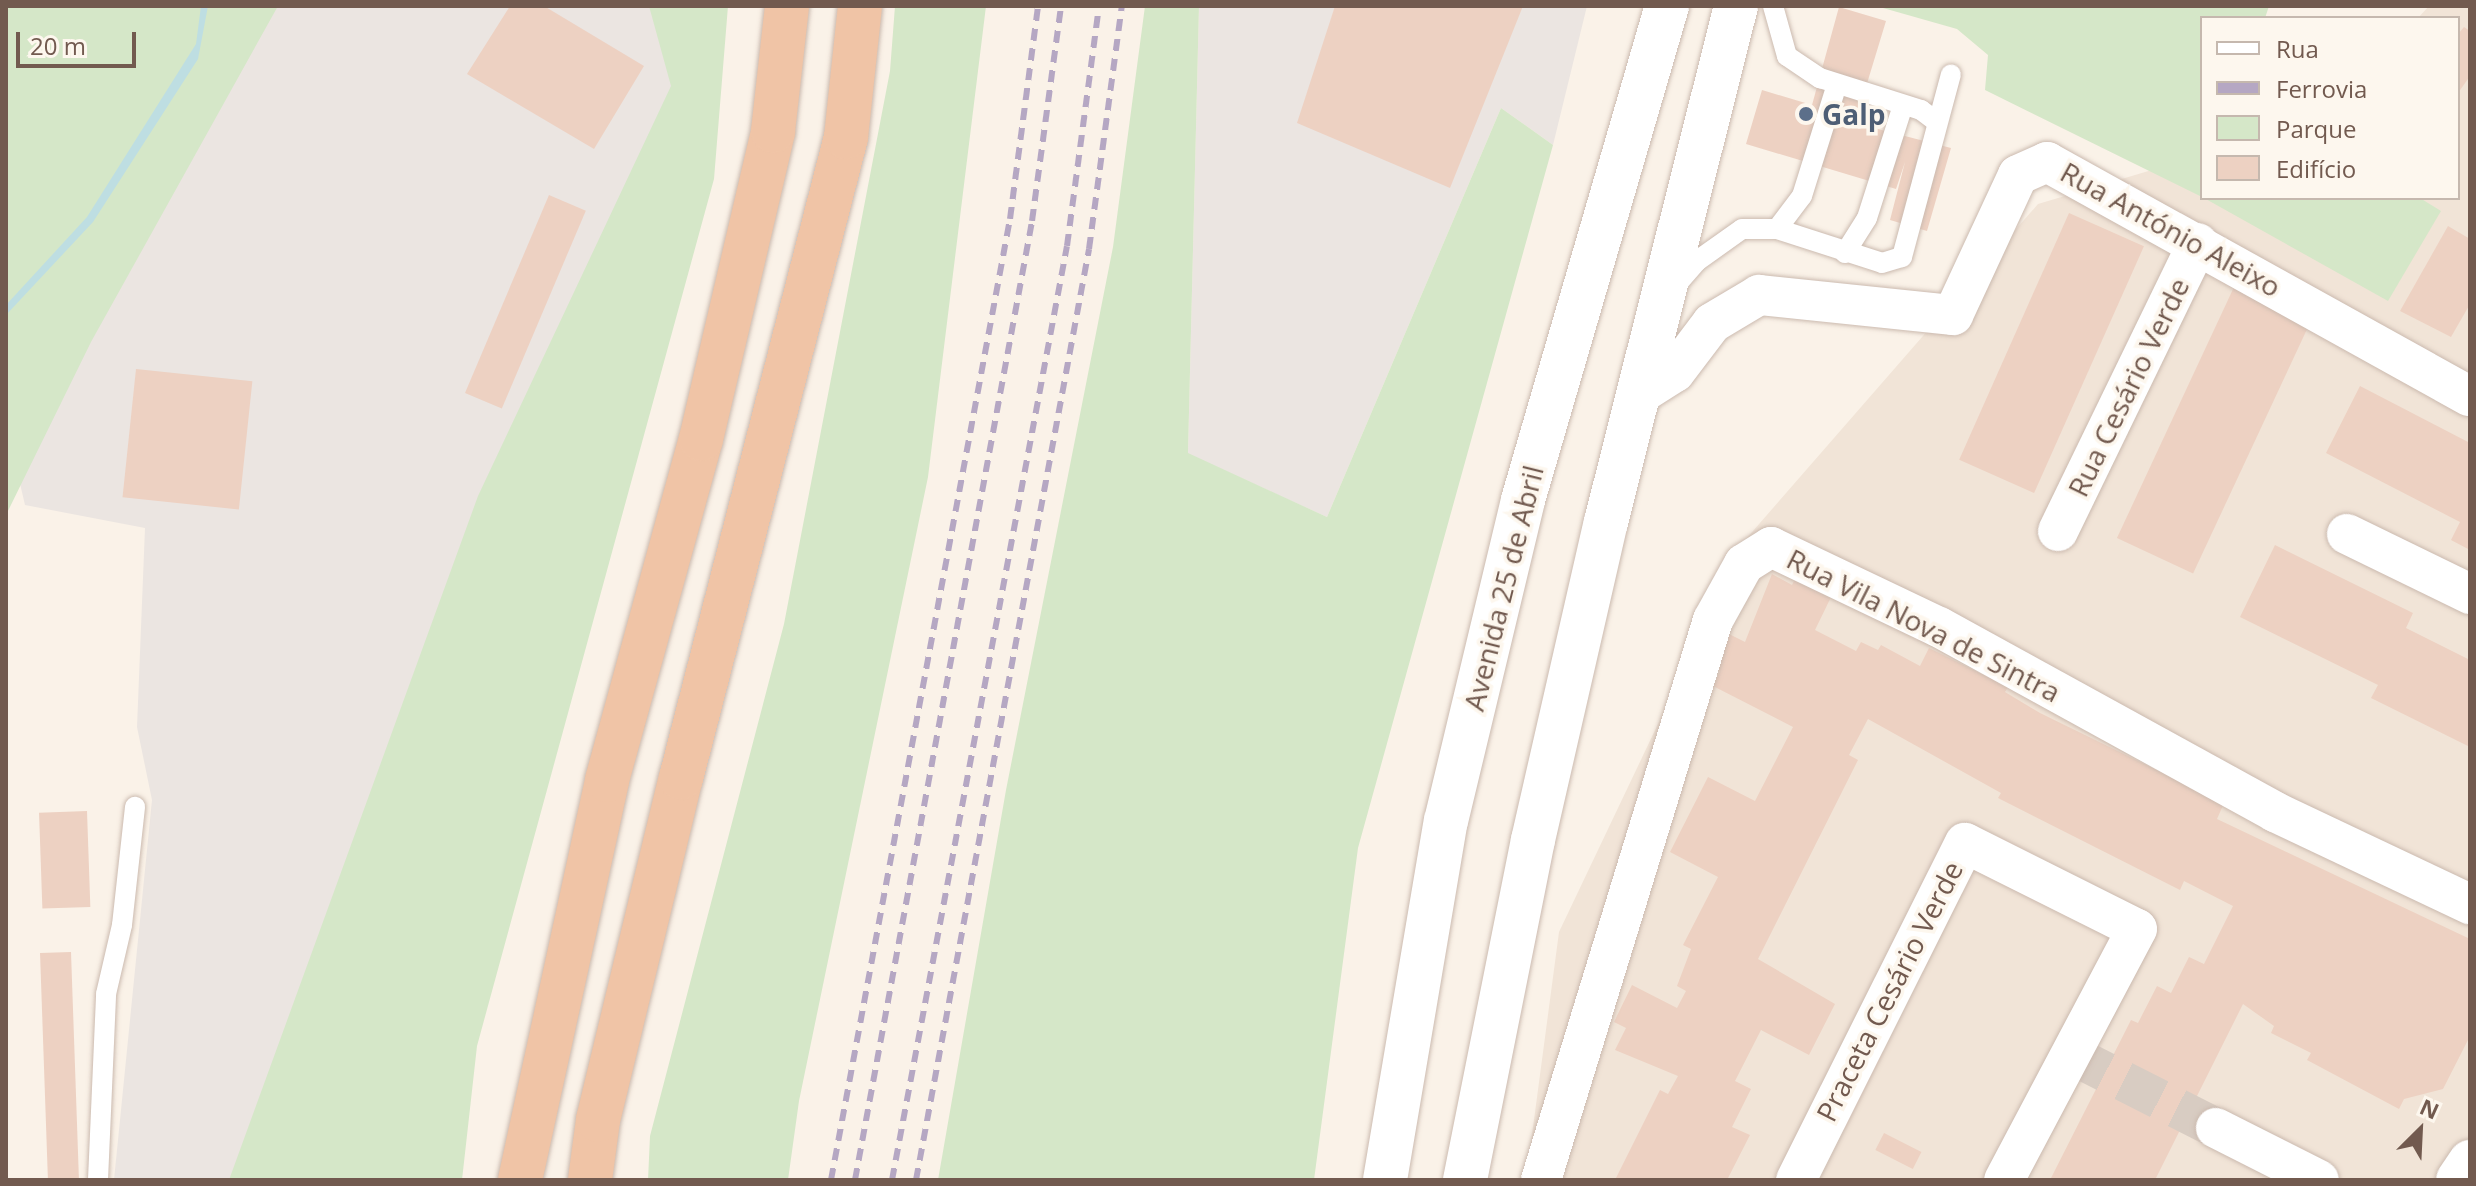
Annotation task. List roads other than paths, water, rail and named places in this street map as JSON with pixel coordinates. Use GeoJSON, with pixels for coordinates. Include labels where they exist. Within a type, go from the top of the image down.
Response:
{"type":"FeatureCollection","features":[{"type":"Feature","properties":{"kind":"highway"},"geometry":{"type":"LineString","coordinates":[[520,1180],[607,780],[701,439],[773,131],[787,6]]}},
{"type":"Feature","properties":{"kind":"highway"},"geometry":{"type":"LineString","coordinates":[[590,1180],[598,1120],[670,822],[846,137],[860,6]]}},
{"type":"Feature","properties":{"kind":"main road","name":"Avenida 25 de Abril"},"geometry":{"type":"LineString","coordinates":[[1385,1180],[1464,745],[1523,500],[1667,6]]}},
{"type":"Feature","properties":{"kind":"main road"},"geometry":{"type":"LineString","coordinates":[[1465,1180],[1533,840],[1736,6]]}},
{"type":"Feature","properties":{"kind":"main road"},"geometry":{"type":"LineString","coordinates":[[2458,1180],[2470,1162]]}},
{"type":"Feature","properties":{"kind":"street","name":"Rua António Aleixo"},"geometry":{"type":"LineString","coordinates":[[1640,394],[1675,372],[1712,323],[1759,295],[1953,315],[2018,175],[2047,162],[2470,396]]}},
{"type":"Feature","properties":{"kind":"street","name":"Rua Cesário Verde"},"geometry":{"type":"LineString","coordinates":[[2058,531],[2198,243]]}},
{"type":"Feature","properties":{"kind":"street"},"geometry":{"type":"LineString","coordinates":[[2347,534],[2470,594]]}},
{"type":"Feature","properties":{"kind":"street","name":"Rua Vila Nova de Sintra"},"geometry":{"type":"LineString","coordinates":[[1541,1180],[1713,620],[1744,564],[1771,547],[1835,573],[2275,812],[2470,904]]}},
{"type":"Feature","properties":{"kind":"street","name":"Praceta Cesário Verde"},"geometry":{"type":"LineString","coordinates":[[1796,1180],[1965,843],[2137,929],[2004,1180]]}},
{"type":"Feature","properties":{"kind":"street"},"geometry":{"type":"LineString","coordinates":[[2216,1128],[2319,1180]]}},
{"type":"Feature","properties":{"kind":"lane"},"geometry":{"type":"LineString","coordinates":[[1773,6],[1787,56],[1837,84],[1902,108],[1921,110],[1937,122]]}},
{"type":"Feature","properties":{"kind":"lane"},"geometry":{"type":"LineString","coordinates":[[1667,297],[1697,261],[1742,229],[1777,229],[1882,263],[1902,257],[1951,74]]}},
{"type":"Feature","properties":{"kind":"lane"},"geometry":{"type":"LineString","coordinates":[[1777,229],[1802,196],[1837,84]]}},
{"type":"Feature","properties":{"kind":"lane"},"geometry":{"type":"LineString","coordinates":[[1845,253],[1867,218],[1902,108]]}},
{"type":"Feature","properties":{"kind":"lane"},"geometry":{"type":"LineString","coordinates":[[98,1180],[106,994],[122,925],[135,807]]}},
{"type":"Feature","properties":{"kind":"water"},"geometry":{"type":"Polygon","coordinates":[[[201,6],[208,6],[198,59],[93,222],[6,315],[6,305],[87,217],[196,44],[201,6]]]}},
{"type":"Feature","properties":{"kind":"tunnel"},"geometry":{"type":"LineString","coordinates":[[2070,1054],[2216,1128]]}},
{"type":"Feature","properties":{"kind":"railway"},"geometry":{"type":"LineString","coordinates":[[831,1180],[1010,219],[1038,6]]}},
{"type":"Feature","properties":{"kind":"railway"},"geometry":{"type":"LineString","coordinates":[[855,1180],[1032,221],[1061,6]]}},
{"type":"Feature","properties":{"kind":"railway"},"geometry":{"type":"LineString","coordinates":[[892,1180],[1067,246],[1099,6]]}},
{"type":"Feature","properties":{"kind":"railway"},"geometry":{"type":"LineString","coordinates":[[916,1180],[1089,249],[1122,6]]}},
{"type":"Feature","properties":{"kind":"place","name":"Galp"},"geometry":{"type":"Point","coordinates":[1806,114]}}]}
